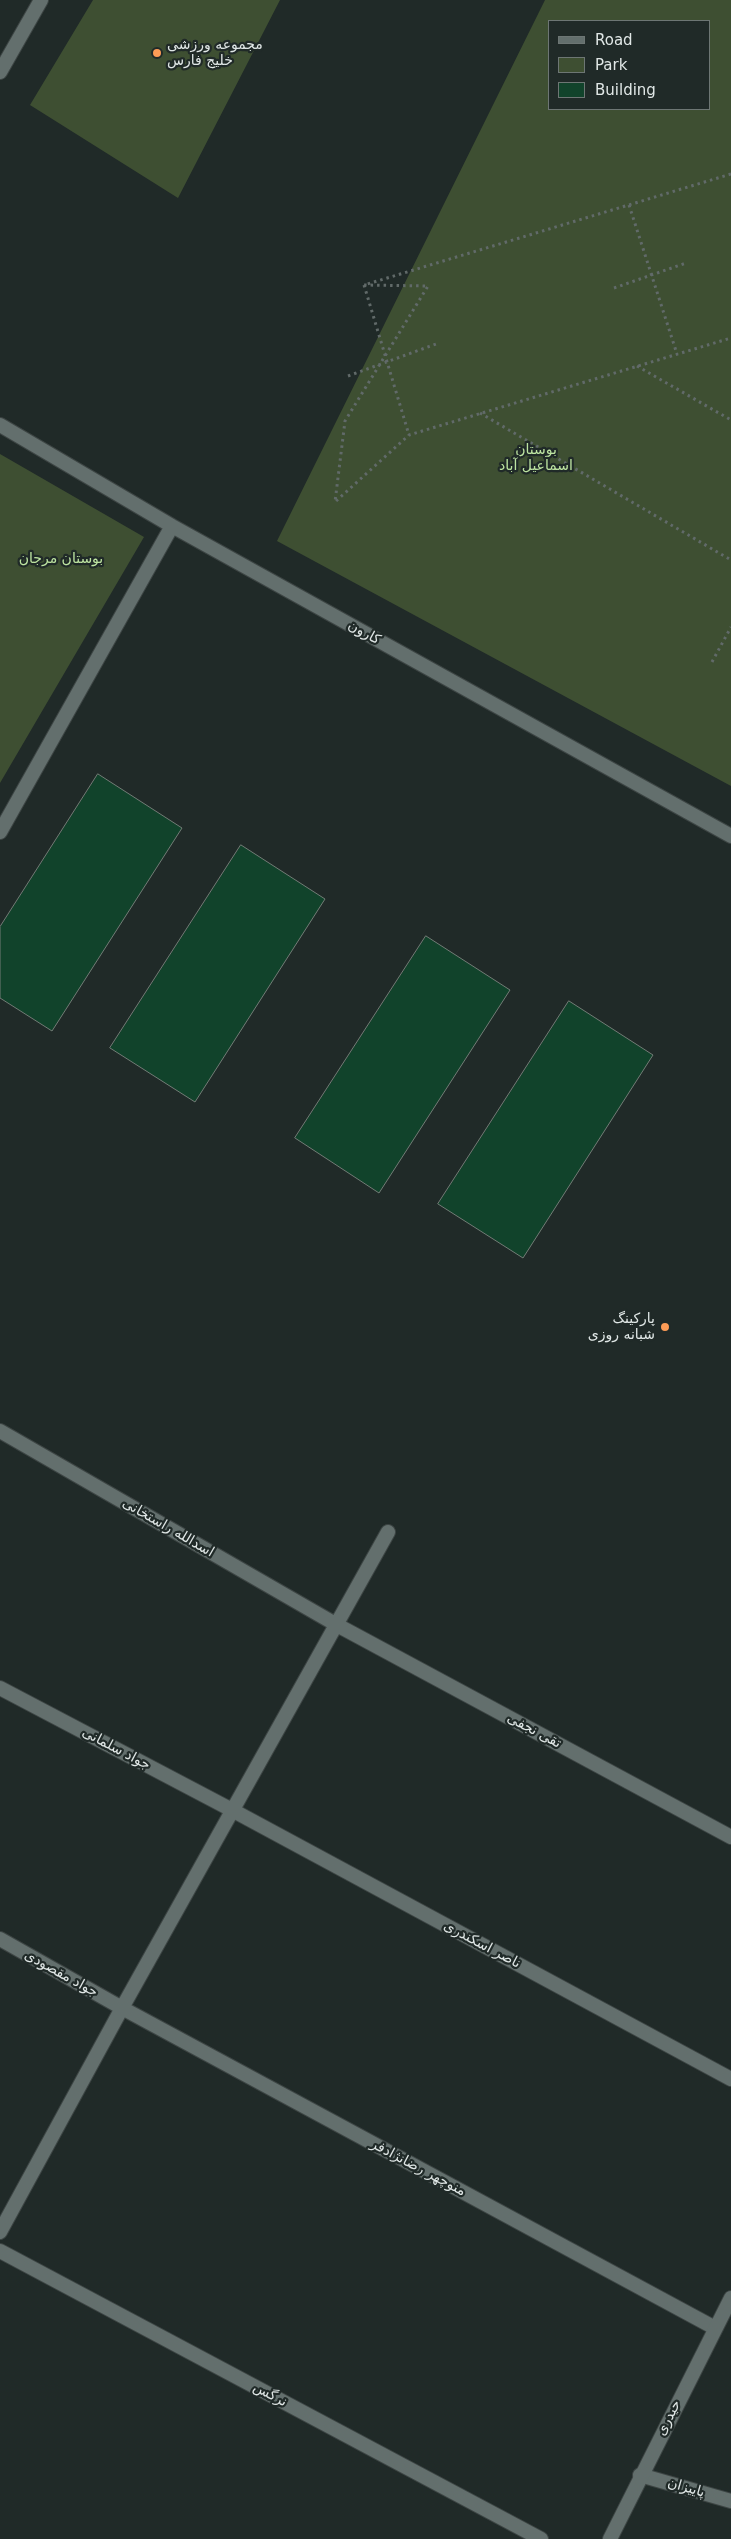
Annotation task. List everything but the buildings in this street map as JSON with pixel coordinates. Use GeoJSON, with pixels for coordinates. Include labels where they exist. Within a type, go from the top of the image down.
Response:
{"type":"FeatureCollection","features":[{"type":"Feature","properties":{"kind":"street"},"geometry":{"type":"LineString","coordinates":[[0,72],[41,0]]}},
{"type":"Feature","properties":{"kind":"street","name":"کارون"},"geometry":{"type":"LineString","coordinates":[[0,425],[172,526],[731,836]]}},
{"type":"Feature","properties":{"kind":"street"},"geometry":{"type":"LineString","coordinates":[[0,832],[172,526]]}},
{"type":"Feature","properties":{"kind":"street","name":"اسدالله راستخانی"},"geometry":{"type":"LineString","coordinates":[[0,1431],[337,1625]]}},
{"type":"Feature","properties":{"kind":"street"},"geometry":{"type":"LineString","coordinates":[[0,2232],[122,2008],[388,1532]]}},
{"type":"Feature","properties":{"kind":"street","name":"تقی نجفی"},"geometry":{"type":"LineString","coordinates":[[337,1625],[731,1837]]}},
{"type":"Feature","properties":{"kind":"street","name":"جواد سلمانی"},"geometry":{"type":"LineString","coordinates":[[0,1688],[232,1810]]}},
{"type":"Feature","properties":{"kind":"street","name":"ناصر اسکندری"},"geometry":{"type":"LineString","coordinates":[[232,1810],[731,2079]]}},
{"type":"Feature","properties":{"kind":"street","name":"جواد مقصودی"},"geometry":{"type":"LineString","coordinates":[[0,1939],[122,2008]]}},
{"type":"Feature","properties":{"kind":"street","name":"منوچهر رضانژادفر"},"geometry":{"type":"LineString","coordinates":[[122,2008],[715,2328]]}},
{"type":"Feature","properties":{"kind":"street","name":"نرگس"},"geometry":{"type":"LineString","coordinates":[[0,2250],[541,2539]]}},
{"type":"Feature","properties":{"kind":"street","name":"حیدری"},"geometry":{"type":"LineString","coordinates":[[610,2539],[731,2298]]}},
{"type":"Feature","properties":{"kind":"street","name":"پاییزان"},"geometry":{"type":"LineString","coordinates":[[640,2476],[731,2501]]}},
{"type":"Feature","properties":{"kind":"path"},"geometry":{"type":"LineString","coordinates":[[364,285],[731,174]]}},
{"type":"Feature","properties":{"kind":"path"},"geometry":{"type":"LineString","coordinates":[[629,204],[677,354]]}},
{"type":"Feature","properties":{"kind":"path"},"geometry":{"type":"LineString","coordinates":[[614,288],[686,263]]}},
{"type":"Feature","properties":{"kind":"path"},"geometry":{"type":"LineString","coordinates":[[364,285],[409,435]]}},
{"type":"Feature","properties":{"kind":"path"},"geometry":{"type":"LineString","coordinates":[[364,285],[428,286],[345,421],[335,502],[409,435],[731,338]]}},
{"type":"Feature","properties":{"kind":"path"},"geometry":{"type":"LineString","coordinates":[[348,376],[436,344]]}},
{"type":"Feature","properties":{"kind":"path"},"geometry":{"type":"LineString","coordinates":[[636,366],[731,420]]}},
{"type":"Feature","properties":{"kind":"path"},"geometry":{"type":"LineString","coordinates":[[480,413],[731,560]]}},
{"type":"Feature","properties":{"kind":"path"},"geometry":{"type":"LineString","coordinates":[[712,662],[731,627]]}},
{"type":"Feature","properties":{"kind":"green space","name":"مجموعه ورزشی خلیج فارس"},"geometry":{"type":"Polygon","coordinates":[[[93,0],[280,0],[178,198],[30,105],[93,0]]]}},
{"type":"Feature","properties":{"kind":"green space","name":"بوستان اسماعیل آباد"},"geometry":{"type":"Polygon","coordinates":[[[545,0],[731,0],[731,786],[277,541],[545,0]]]}},
{"type":"Feature","properties":{"kind":"green space","name":"بوستان مرجان"},"geometry":{"type":"Polygon","coordinates":[[[0,454],[144,537],[0,783],[0,454]]]}},
{"type":"Feature","properties":{"kind":"place","name":"مجموعه ورزشی خلیج فارس"},"geometry":{"type":"Point","coordinates":[157,53]}},
{"type":"Feature","properties":{"kind":"place","name":"پارکینگ شبانه روزی"},"geometry":{"type":"Point","coordinates":[665,1327]}}]}
